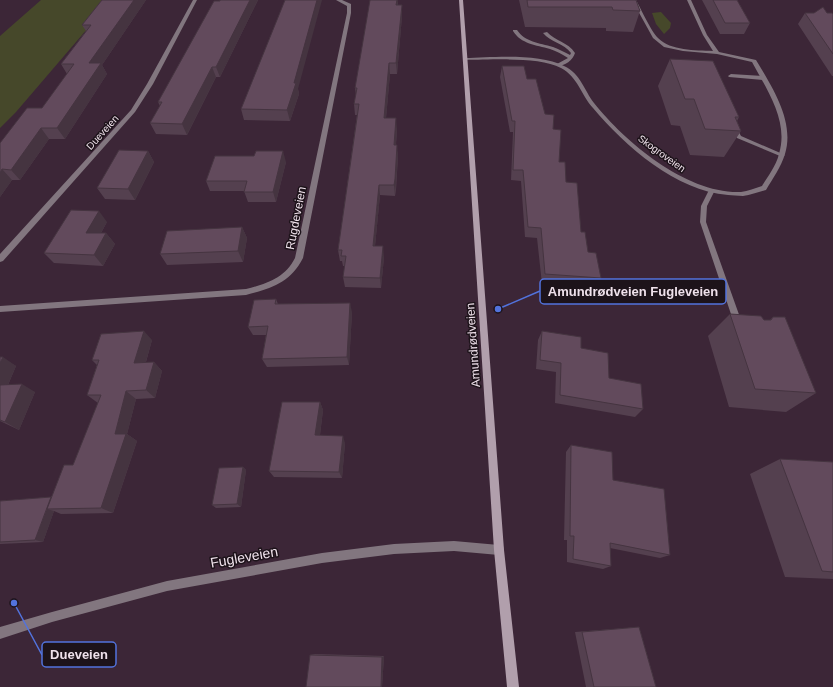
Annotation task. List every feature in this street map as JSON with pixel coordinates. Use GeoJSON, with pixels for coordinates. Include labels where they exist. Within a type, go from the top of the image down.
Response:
{"type":"FeatureCollection","features":[{"type":"Feature","properties":{"kind":"main road","name":"Amundrødveien"},"geometry":{"type":"LineString","coordinates":[[461,0],[499,550],[513,687]]}},
{"type":"Feature","properties":{"kind":"street","name":"Dueveien"},"geometry":{"type":"LineString","coordinates":[[0,259],[133,111],[150,84],[195,0]]}},
{"type":"Feature","properties":{"kind":"street","name":"Rugdeveien"},"geometry":{"type":"LineString","coordinates":[[0,308],[246,292],[267,286],[285,278],[296,266],[299,258],[350,13],[349,5],[338,0]]}},
{"type":"Feature","properties":{"kind":"street"},"geometry":{"type":"LineString","coordinates":[[634,0],[655,38],[660,43],[674,48],[717,52]]}},
{"type":"Feature","properties":{"kind":"street"},"geometry":{"type":"LineString","coordinates":[[689,0],[704,35],[717,52]]}},
{"type":"Feature","properties":{"kind":"street"},"geometry":{"type":"LineString","coordinates":[[515,31],[523,40],[556,49],[571,58]]}},
{"type":"Feature","properties":{"kind":"street"},"geometry":{"type":"LineString","coordinates":[[544,33],[549,38],[572,49],[574,53],[571,58],[559,65]]}},
{"type":"Feature","properties":{"kind":"street","name":"Skogroveien"},"geometry":{"type":"LineString","coordinates":[[465,59],[530,60],[559,65],[570,71],[592,104],[635,146],[666,170],[691,184],[711,192],[745,194],[764,188],[782,155],[785,134],[783,119],[754,61],[717,52]]}},
{"type":"Feature","properties":{"kind":"street"},"geometry":{"type":"LineString","coordinates":[[731,76],[763,78]]}},
{"type":"Feature","properties":{"kind":"street"},"geometry":{"type":"LineString","coordinates":[[729,117],[739,137],[782,155]]}},
{"type":"Feature","properties":{"kind":"street"},"geometry":{"type":"LineString","coordinates":[[711,192],[704,206],[703,222],[741,331]]}},
{"type":"Feature","properties":{"kind":"street","name":"Fugleveien"},"geometry":{"type":"LineString","coordinates":[[0,633],[52,617],[167,586],[322,558],[401,549],[454,546],[499,550]]}},
{"type":"Feature","properties":{"kind":"green space"},"geometry":{"type":"Polygon","coordinates":[[[41,0],[112,0],[16,112],[0,128],[0,36],[41,0]]]}},
{"type":"Feature","properties":{"kind":"green space"},"geometry":{"type":"Polygon","coordinates":[[[661,12],[671,23],[670,28],[664,34],[656,24],[652,13],[661,12]]]}},
{"type":"Feature","properties":{"kind":"building"},"geometry":{"type":"Polygon","coordinates":[[[102,0],[134,0],[89,63],[101,63],[57,128],[41,128],[11,170],[2,169],[0,173],[0,143],[27,108],[42,108],[74,64],[61,64],[91,25],[82,25],[102,0]]]}},
{"type":"Feature","properties":{"kind":"building"},"geometry":{"type":"Polygon","coordinates":[[[250,0],[216,67],[212,67],[182,124],[150,123],[162,102],[158,102],[214,1],[250,0]]]}},
{"type":"Feature","properties":{"kind":"building"},"geometry":{"type":"Polygon","coordinates":[[[285,0],[317,0],[294,83],[296,83],[287,110],[241,109],[285,0]]]}},
{"type":"Feature","properties":{"kind":"building"},"geometry":{"type":"Polygon","coordinates":[[[370,0],[397,0],[396,5],[402,5],[396,63],[389,63],[384,118],[396,118],[394,145],[397,145],[395,179],[394,185],[379,185],[373,246],[383,246],[380,278],[343,277],[346,256],[341,256],[342,250],[338,250],[359,104],[354,104],[357,88],[355,88],[370,0]]]}},
{"type":"Feature","properties":{"kind":"building"},"geometry":{"type":"Polygon","coordinates":[[[527,0],[636,0],[640,11],[613,10],[612,7],[528,7],[527,0]]]}},
{"type":"Feature","properties":{"kind":"building"},"geometry":{"type":"Polygon","coordinates":[[[713,0],[737,0],[750,23],[725,23],[713,0]]]}},
{"type":"Feature","properties":{"kind":"building"},"geometry":{"type":"Polygon","coordinates":[[[823,7],[827,13],[833,14],[833,54],[805,13],[814,13],[823,7]]]}},
{"type":"Feature","properties":{"kind":"building"},"geometry":{"type":"Polygon","coordinates":[[[670,59],[713,61],[739,117],[735,117],[741,131],[705,129],[694,99],[685,99],[670,59]]]}},
{"type":"Feature","properties":{"kind":"building"},"geometry":{"type":"Polygon","coordinates":[[[502,66],[524,66],[527,79],[536,79],[545,114],[554,115],[553,129],[561,130],[559,162],[565,162],[566,182],[577,183],[581,232],[585,232],[588,252],[596,253],[601,278],[545,274],[541,228],[528,227],[523,170],[513,170],[515,121],[512,121],[502,66]]]}},
{"type":"Feature","properties":{"kind":"building"},"geometry":{"type":"Polygon","coordinates":[[[119,150],[148,151],[128,189],[97,188],[119,150]]]}},
{"type":"Feature","properties":{"kind":"building"},"geometry":{"type":"Polygon","coordinates":[[[256,151],[283,151],[273,192],[244,192],[247,181],[206,181],[215,156],[254,156],[256,151]]]}},
{"type":"Feature","properties":{"kind":"building"},"geometry":{"type":"Polygon","coordinates":[[[71,210],[99,211],[86,233],[106,233],[94,255],[44,253],[71,210]]]}},
{"type":"Feature","properties":{"kind":"building"},"geometry":{"type":"Polygon","coordinates":[[[242,227],[238,251],[160,254],[167,231],[242,227]]]}},
{"type":"Feature","properties":{"kind":"building"},"geometry":{"type":"Polygon","coordinates":[[[276,299],[275,304],[350,303],[347,357],[262,359],[268,326],[248,327],[254,300],[276,299]]]}},
{"type":"Feature","properties":{"kind":"building"},"geometry":{"type":"Polygon","coordinates":[[[730,314],[761,316],[764,320],[771,320],[773,317],[785,317],[816,393],[755,389],[730,314]]]}},
{"type":"Feature","properties":{"kind":"building"},"geometry":{"type":"Polygon","coordinates":[[[144,331],[134,363],[154,362],[146,390],[126,391],[115,434],[126,434],[101,508],[47,509],[64,465],[73,465],[101,395],[87,395],[99,360],[92,360],[101,334],[144,331]]]}},
{"type":"Feature","properties":{"kind":"building"},"geometry":{"type":"Polygon","coordinates":[[[542,331],[581,337],[581,348],[608,353],[609,378],[641,384],[643,409],[560,395],[561,363],[540,360],[542,331]]]}},
{"type":"Feature","properties":{"kind":"building"},"geometry":{"type":"Polygon","coordinates":[[[22,384],[5,422],[0,420],[0,385],[22,384]]]}},
{"type":"Feature","properties":{"kind":"building"},"geometry":{"type":"Polygon","coordinates":[[[282,402],[320,402],[315,435],[343,436],[339,472],[269,471],[282,402]]]}},
{"type":"Feature","properties":{"kind":"building"},"geometry":{"type":"Polygon","coordinates":[[[571,445],[612,452],[613,480],[664,489],[670,555],[610,543],[611,566],[573,559],[574,536],[570,536],[571,445]]]}},
{"type":"Feature","properties":{"kind":"building"},"geometry":{"type":"Polygon","coordinates":[[[780,459],[833,462],[833,572],[822,571],[780,459]]]}},
{"type":"Feature","properties":{"kind":"building"},"geometry":{"type":"Polygon","coordinates":[[[243,467],[237,504],[212,505],[219,468],[243,467]]]}},
{"type":"Feature","properties":{"kind":"building"},"geometry":{"type":"Polygon","coordinates":[[[51,497],[35,540],[0,542],[0,501],[51,497]]]}},
{"type":"Feature","properties":{"kind":"building"},"geometry":{"type":"Polygon","coordinates":[[[639,627],[656,687],[594,687],[582,632],[639,627]]]}},
{"type":"Feature","properties":{"kind":"building"},"geometry":{"type":"Polygon","coordinates":[[[310,655],[382,657],[381,687],[306,687],[310,655]]]}},
{"type":"Feature","properties":{"kind":"place","name":"Amundrødveien Fugleveien"},"geometry":{"type":"Point","coordinates":[498,309]}},
{"type":"Feature","properties":{"kind":"place","name":"Dueveien"},"geometry":{"type":"Point","coordinates":[14,603]}}]}
